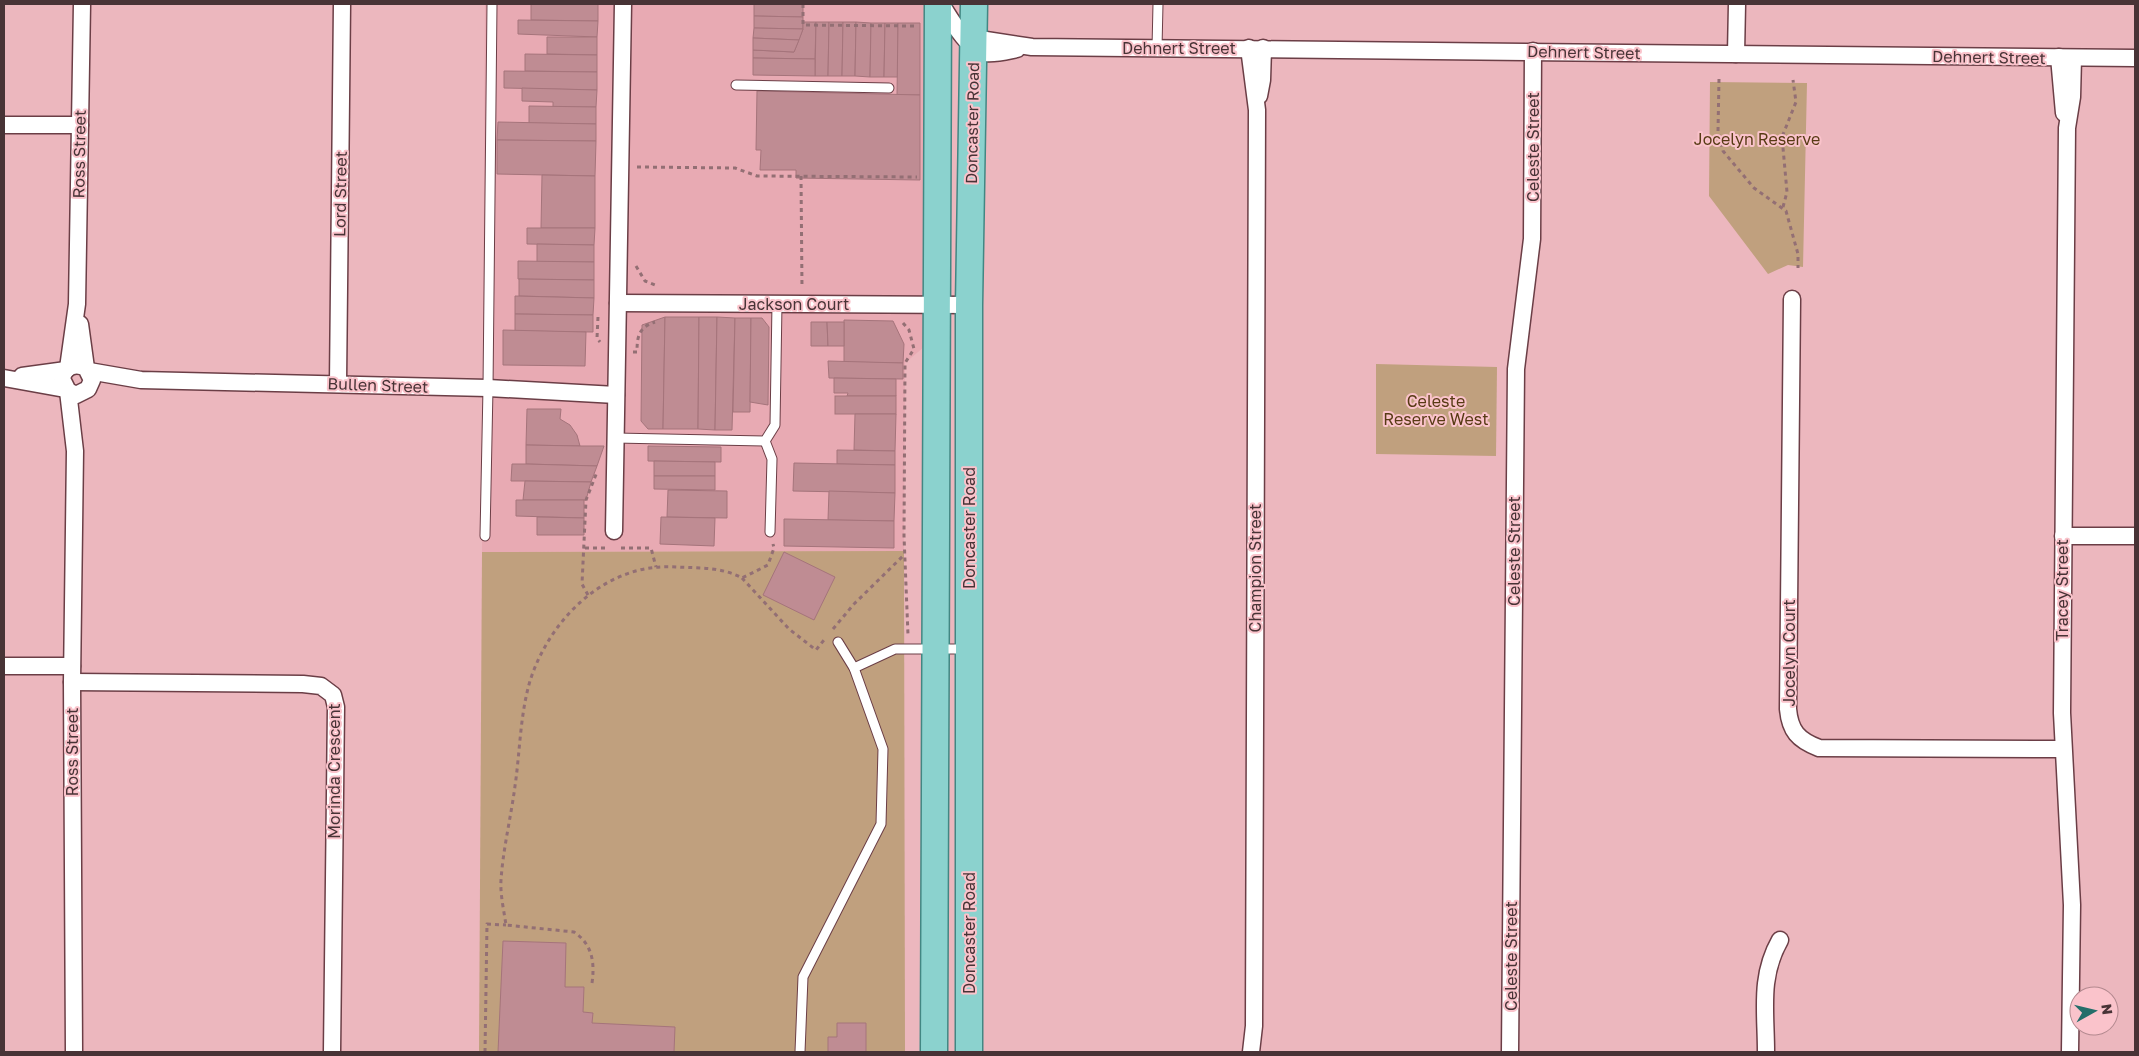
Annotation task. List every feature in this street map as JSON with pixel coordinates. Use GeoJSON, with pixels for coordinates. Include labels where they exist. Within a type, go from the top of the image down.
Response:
{"type":"FeatureCollection","features":[{"type":"Feature","properties":{"kind":"main road","name":"Doncaster Road"},"geometry":{"type":"LineString","coordinates":[[934,1052],[934,649],[940,4]]}},
{"type":"Feature","properties":{"kind":"main road","name":"Doncaster Road"},"geometry":{"type":"LineString","coordinates":[[969,1052],[969,305],[974,4]]}},
{"type":"Feature","properties":{"kind":"street","name":"Ross Street"},"geometry":{"type":"LineString","coordinates":[[67,369],[77,304],[82,4]]}},
{"type":"Feature","properties":{"kind":"street","name":"Lord Street"},"geometry":{"type":"LineString","coordinates":[[338,384],[342,4]]}},
{"type":"Feature","properties":{"kind":"street"},"geometry":{"type":"LineString","coordinates":[[614,532],[623,4]]}},
{"type":"Feature","properties":{"kind":"street"},"geometry":{"type":"LineString","coordinates":[[940,4],[973,43]]}},
{"type":"Feature","properties":{"kind":"street"},"geometry":{"type":"LineString","coordinates":[[1736,4],[1736,54]]}},
{"type":"Feature","properties":{"kind":"street","name":"Dehnert Street"},"geometry":{"type":"LineString","coordinates":[[973,43],[986,53],[1032,47],[2135,58]]}},
{"type":"Feature","properties":{"kind":"street","name":"Champion Street"},"geometry":{"type":"LineString","coordinates":[[1251,1052],[1254,1026],[1256,110],[1262,80],[1256,48]]}},
{"type":"Feature","properties":{"kind":"street","name":"Celeste Street"},"geometry":{"type":"LineString","coordinates":[[1510,1052],[1516,369],[1532,239],[1534,51]]}},
{"type":"Feature","properties":{"kind":"street","name":"Tracey Street"},"geometry":{"type":"LineString","coordinates":[[2066,58],[2061,100],[2066,128],[2062,749],[2072,905],[2070,1052]]}},
{"type":"Feature","properties":{"kind":"street"},"geometry":{"type":"LineString","coordinates":[[4,125],[80,125]]}},
{"type":"Feature","properties":{"kind":"street","name":"Jocelyn Court"},"geometry":{"type":"LineString","coordinates":[[1792,299],[1788,709],[1792,729],[1800,739],[1819,748],[2062,749]]}},
{"type":"Feature","properties":{"kind":"street","name":"Ross Street"},"geometry":{"type":"LineString","coordinates":[[77,304],[88,370]]}},
{"type":"Feature","properties":{"kind":"street","name":"Jackson Court"},"geometry":{"type":"LineString","coordinates":[[618,304],[969,305]]}},
{"type":"Feature","properties":{"kind":"street"},"geometry":{"type":"LineString","coordinates":[[77,365],[88,370],[92,380],[87,391],[76,395],[66,390],[4,378],[67,369],[77,365]]}},
{"type":"Feature","properties":{"kind":"street"},"geometry":{"type":"LineString","coordinates":[[66,390],[62,379],[67,369]]}},
{"type":"Feature","properties":{"kind":"street","name":"Bullen Street"},"geometry":{"type":"LineString","coordinates":[[88,370],[141,380],[488,388],[616,395]]}},
{"type":"Feature","properties":{"kind":"street","name":"Bullen Street"},"geometry":{"type":"LineString","coordinates":[[87,391],[141,380]]}},
{"type":"Feature","properties":{"kind":"street","name":"Ross Street"},"geometry":{"type":"LineString","coordinates":[[66,390],[75,451],[72,674],[74,1052]]}},
{"type":"Feature","properties":{"kind":"street","name":"Ross Street"},"geometry":{"type":"LineString","coordinates":[[75,451],[87,391]]}},
{"type":"Feature","properties":{"kind":"street"},"geometry":{"type":"LineString","coordinates":[[2063,536],[2135,536]]}},
{"type":"Feature","properties":{"kind":"street","name":"Morinda Crescent"},"geometry":{"type":"LineString","coordinates":[[4,666],[72,674],[303,684],[321,686],[333,695],[336,706],[332,1052]]}},
{"type":"Feature","properties":{"kind":"street"},"geometry":{"type":"LineString","coordinates":[[1766,1052],[1766,977],[1771,956],[1780,940]]}},
{"type":"Feature","properties":{"kind":"street","name":"Champion Street"},"geometry":{"type":"LineString","coordinates":[[1254,1026],[1257,1052]]}},
{"type":"Feature","properties":{"kind":"lane"},"geometry":{"type":"LineString","coordinates":[[485,536],[492,4]]}},
{"type":"Feature","properties":{"kind":"lane"},"geometry":{"type":"LineString","coordinates":[[1157,48],[1158,4]]}},
{"type":"Feature","properties":{"kind":"lane"},"geometry":{"type":"LineString","coordinates":[[736,85],[889,88]]}},
{"type":"Feature","properties":{"kind":"lane"},"geometry":{"type":"LineString","coordinates":[[765,441],[775,424],[777,304]]}},
{"type":"Feature","properties":{"kind":"lane"},"geometry":{"type":"LineString","coordinates":[[615,438],[765,441]]}},
{"type":"Feature","properties":{"kind":"lane"},"geometry":{"type":"LineString","coordinates":[[765,441],[772,459],[770,532]]}},
{"type":"Feature","properties":{"kind":"lane"},"geometry":{"type":"LineString","coordinates":[[800,1052],[803,977],[881,824],[883,749],[854,668],[838,642]]}},
{"type":"Feature","properties":{"kind":"lane"},"geometry":{"type":"LineString","coordinates":[[854,668],[895,649],[969,649]]}},
{"type":"Feature","properties":{"kind":"path"},"geometry":{"type":"LineString","coordinates":[[803,4],[803,25],[918,26]]}},
{"type":"Feature","properties":{"kind":"path"},"geometry":{"type":"LineString","coordinates":[[1719,79],[1718,131],[1723,151],[1749,183],[1783,207]]}},
{"type":"Feature","properties":{"kind":"path"},"geometry":{"type":"LineString","coordinates":[[1793,80],[1796,102],[1782,137],[1787,192],[1783,207],[1798,254],[1798,268]]}},
{"type":"Feature","properties":{"kind":"path"},"geometry":{"type":"LineString","coordinates":[[620,167],[735,168],[757,176],[918,177]]}},
{"type":"Feature","properties":{"kind":"path"},"geometry":{"type":"LineString","coordinates":[[801,176],[802,304]]}},
{"type":"Feature","properties":{"kind":"path"},"geometry":{"type":"LineString","coordinates":[[618,266],[636,266],[645,281],[663,290],[663,304]]}},
{"type":"Feature","properties":{"kind":"path"},"geometry":{"type":"LineString","coordinates":[[895,323],[904,323],[914,349],[905,363],[904,554],[908,649]]}},
{"type":"Feature","properties":{"kind":"path"},"geometry":{"type":"LineString","coordinates":[[742,578],[768,565],[774,548],[770,532]]}},
{"type":"Feature","properties":{"kind":"path"},"geometry":{"type":"LineString","coordinates":[[585,548],[651,548],[656,567]]}},
{"type":"Feature","properties":{"kind":"path"},"geometry":{"type":"LineString","coordinates":[[506,925],[501,881],[526,698],[539,660],[559,626],[588,595],[609,580],[640,568],[656,567],[730,571],[742,578],[789,629],[816,650],[854,604],[904,554]]}},
{"type":"Feature","properties":{"kind":"path"},"geometry":{"type":"LineString","coordinates":[[485,1052],[487,924],[574,932],[590,950],[594,966],[592,983]]}},
{"type":"Feature","properties":{"kind":"shaded area"},"geometry":{"type":"Polygon","coordinates":[[[485,4],[926,4],[924,347],[905,363],[904,551],[482,552],[485,4]]]}},
{"type":"Feature","properties":{"kind":"green space","name":"Jocelyn Reserve"},"geometry":{"type":"Polygon","coordinates":[[[1710,82],[1807,83],[1803,267],[1788,265],[1768,274],[1709,196],[1710,82]]]}},
{"type":"Feature","properties":{"kind":"green space","name":"Celeste Reserve West"},"geometry":{"type":"Polygon","coordinates":[[[1376,364],[1497,367],[1496,456],[1376,454],[1376,364]]]}},
{"type":"Feature","properties":{"kind":"green space"},"geometry":{"type":"Polygon","coordinates":[[[904,551],[905,1052],[479,1052],[482,552],[904,551]]]}},
{"type":"Feature","properties":{"kind":"building"},"geometry":{"type":"Polygon","coordinates":[[[531,4],[598,4],[598,21],[531,20],[531,4]]]}},
{"type":"Feature","properties":{"kind":"building"},"geometry":{"type":"Polygon","coordinates":[[[754,4],[803,4],[803,17],[754,16],[754,4]]]}},
{"type":"Feature","properties":{"kind":"building"},"geometry":{"type":"Polygon","coordinates":[[[754,16],[803,17],[803,29],[754,28],[754,16]]]}},
{"type":"Feature","properties":{"kind":"building"},"geometry":{"type":"Polygon","coordinates":[[[518,20],[598,21],[597,37],[518,34],[518,20]]]}},
{"type":"Feature","properties":{"kind":"building"},"geometry":{"type":"Polygon","coordinates":[[[803,22],[816,22],[815,59],[753,58],[753,50],[794,52],[803,29],[803,22]]]}},
{"type":"Feature","properties":{"kind":"building"},"geometry":{"type":"Polygon","coordinates":[[[816,22],[829,22],[828,76],[815,76],[816,22]]]}},
{"type":"Feature","properties":{"kind":"building"},"geometry":{"type":"Polygon","coordinates":[[[829,22],[843,22],[842,76],[828,76],[829,22]]]}},
{"type":"Feature","properties":{"kind":"building"},"geometry":{"type":"Polygon","coordinates":[[[843,22],[856,22],[855,76],[842,76],[843,22]]]}},
{"type":"Feature","properties":{"kind":"building"},"geometry":{"type":"Polygon","coordinates":[[[856,22],[871,23],[870,77],[855,76],[856,22]]]}},
{"type":"Feature","properties":{"kind":"building"},"geometry":{"type":"Polygon","coordinates":[[[871,23],[885,23],[884,77],[870,77],[871,23]]]}},
{"type":"Feature","properties":{"kind":"building"},"geometry":{"type":"Polygon","coordinates":[[[885,23],[898,23],[898,77],[884,77],[885,23]]]}},
{"type":"Feature","properties":{"kind":"building"},"geometry":{"type":"Polygon","coordinates":[[[898,23],[920,23],[920,95],[897,95],[898,23]]]}},
{"type":"Feature","properties":{"kind":"building"},"geometry":{"type":"Polygon","coordinates":[[[754,28],[803,29],[799,40],[753,38],[754,28]]]}},
{"type":"Feature","properties":{"kind":"building"},"geometry":{"type":"Polygon","coordinates":[[[547,37],[597,37],[597,55],[547,54],[547,37]]]}},
{"type":"Feature","properties":{"kind":"building"},"geometry":{"type":"Polygon","coordinates":[[[753,38],[799,40],[794,52],[753,50],[753,38]]]}},
{"type":"Feature","properties":{"kind":"building"},"geometry":{"type":"Polygon","coordinates":[[[525,54],[597,55],[597,72],[525,71],[525,54]]]}},
{"type":"Feature","properties":{"kind":"building"},"geometry":{"type":"Polygon","coordinates":[[[753,58],[815,59],[815,76],[753,75],[753,58]]]}},
{"type":"Feature","properties":{"kind":"building"},"geometry":{"type":"Polygon","coordinates":[[[504,71],[597,72],[597,90],[504,88],[504,71]]]}},
{"type":"Feature","properties":{"kind":"building"},"geometry":{"type":"Polygon","coordinates":[[[522,88],[597,90],[596,107],[553,107],[553,102],[522,101],[522,88]]]}},
{"type":"Feature","properties":{"kind":"building"},"geometry":{"type":"Polygon","coordinates":[[[757,91],[920,95],[920,180],[796,178],[796,170],[760,170],[761,150],[756,150],[757,91]]]}},
{"type":"Feature","properties":{"kind":"building"},"geometry":{"type":"Polygon","coordinates":[[[529,106],[596,107],[596,124],[529,123],[529,106]]]}},
{"type":"Feature","properties":{"kind":"building"},"geometry":{"type":"Polygon","coordinates":[[[498,122],[596,124],[596,141],[497,140],[498,122]]]}},
{"type":"Feature","properties":{"kind":"building"},"geometry":{"type":"Polygon","coordinates":[[[497,140],[596,141],[595,176],[497,174],[497,140]]]}},
{"type":"Feature","properties":{"kind":"building"},"geometry":{"type":"Polygon","coordinates":[[[542,175],[595,176],[595,228],[541,228],[542,175]]]}},
{"type":"Feature","properties":{"kind":"building"},"geometry":{"type":"Polygon","coordinates":[[[527,228],[595,228],[594,245],[527,244],[527,228]]]}},
{"type":"Feature","properties":{"kind":"building"},"geometry":{"type":"Polygon","coordinates":[[[537,244],[594,245],[594,262],[537,262],[537,244]]]}},
{"type":"Feature","properties":{"kind":"building"},"geometry":{"type":"Polygon","coordinates":[[[518,261],[594,262],[594,280],[518,279],[518,261]]]}},
{"type":"Feature","properties":{"kind":"building"},"geometry":{"type":"Polygon","coordinates":[[[519,279],[594,280],[594,298],[519,296],[519,279]]]}},
{"type":"Feature","properties":{"kind":"building"},"geometry":{"type":"Polygon","coordinates":[[[515,296],[594,298],[593,315],[515,314],[515,296]]]}},
{"type":"Feature","properties":{"kind":"building"},"geometry":{"type":"Polygon","coordinates":[[[515,314],[593,315],[593,332],[515,331],[515,314]]]}},
{"type":"Feature","properties":{"kind":"building"},"geometry":{"type":"Polygon","coordinates":[[[665,317],[663,429],[648,429],[641,421],[642,325],[665,317]]]}},
{"type":"Feature","properties":{"kind":"building"},"geometry":{"type":"Polygon","coordinates":[[[665,317],[699,317],[698,429],[663,429],[665,317]]]}},
{"type":"Feature","properties":{"kind":"building"},"geometry":{"type":"Polygon","coordinates":[[[699,317],[717,317],[715,430],[698,429],[699,317]]]}},
{"type":"Feature","properties":{"kind":"building"},"geometry":{"type":"Polygon","coordinates":[[[717,317],[735,318],[732,430],[715,430],[717,317]]]}},
{"type":"Feature","properties":{"kind":"building"},"geometry":{"type":"Polygon","coordinates":[[[735,318],[751,318],[750,412],[733,412],[735,318]]]}},
{"type":"Feature","properties":{"kind":"building"},"geometry":{"type":"Polygon","coordinates":[[[751,318],[762,318],[769,327],[768,405],[750,402],[751,318]]]}},
{"type":"Feature","properties":{"kind":"building"},"geometry":{"type":"Polygon","coordinates":[[[844,320],[893,321],[904,344],[903,363],[844,362],[844,320]]]}},
{"type":"Feature","properties":{"kind":"building"},"geometry":{"type":"Polygon","coordinates":[[[811,322],[827,322],[828,346],[811,346],[811,322]]]}},
{"type":"Feature","properties":{"kind":"building"},"geometry":{"type":"Polygon","coordinates":[[[827,322],[844,322],[844,346],[828,346],[827,322]]]}},
{"type":"Feature","properties":{"kind":"building"},"geometry":{"type":"Polygon","coordinates":[[[503,330],[586,332],[585,366],[503,365],[503,330]]]}},
{"type":"Feature","properties":{"kind":"building"},"geometry":{"type":"Polygon","coordinates":[[[828,361],[903,363],[903,379],[829,378],[828,361]]]}},
{"type":"Feature","properties":{"kind":"building"},"geometry":{"type":"Polygon","coordinates":[[[834,378],[896,379],[896,396],[847,396],[848,393],[834,393],[834,378]]]}},
{"type":"Feature","properties":{"kind":"building"},"geometry":{"type":"Polygon","coordinates":[[[835,396],[896,396],[896,414],[835,414],[835,396]]]}},
{"type":"Feature","properties":{"kind":"building"},"geometry":{"type":"Polygon","coordinates":[[[527,409],[561,409],[560,419],[570,425],[577,435],[580,446],[526,445],[527,409]]]}},
{"type":"Feature","properties":{"kind":"building"},"geometry":{"type":"Polygon","coordinates":[[[855,414],[896,414],[895,451],[854,450],[855,414]]]}},
{"type":"Feature","properties":{"kind":"building"},"geometry":{"type":"Polygon","coordinates":[[[526,445],[604,446],[597,466],[526,464],[526,445]]]}},
{"type":"Feature","properties":{"kind":"building"},"geometry":{"type":"Polygon","coordinates":[[[648,446],[721,447],[721,462],[648,461],[648,446]]]}},
{"type":"Feature","properties":{"kind":"building"},"geometry":{"type":"Polygon","coordinates":[[[837,450],[895,451],[895,465],[837,464],[837,450]]]}},
{"type":"Feature","properties":{"kind":"building"},"geometry":{"type":"Polygon","coordinates":[[[654,461],[715,462],[715,476],[654,476],[654,461]]]}},
{"type":"Feature","properties":{"kind":"building"},"geometry":{"type":"Polygon","coordinates":[[[794,463],[895,465],[895,493],[793,491],[794,463]]]}},
{"type":"Feature","properties":{"kind":"building"},"geometry":{"type":"Polygon","coordinates":[[[512,464],[597,466],[591,482],[511,481],[512,464]]]}},
{"type":"Feature","properties":{"kind":"building"},"geometry":{"type":"Polygon","coordinates":[[[654,476],[715,476],[715,490],[654,489],[654,476]]]}},
{"type":"Feature","properties":{"kind":"building"},"geometry":{"type":"Polygon","coordinates":[[[525,481],[591,482],[586,500],[523,500],[525,481]]]}},
{"type":"Feature","properties":{"kind":"building"},"geometry":{"type":"Polygon","coordinates":[[[668,490],[727,491],[727,518],[667,517],[668,490]]]}},
{"type":"Feature","properties":{"kind":"building"},"geometry":{"type":"Polygon","coordinates":[[[829,491],[895,493],[894,521],[828,520],[829,491]]]}},
{"type":"Feature","properties":{"kind":"building"},"geometry":{"type":"Polygon","coordinates":[[[516,500],[584,500],[584,518],[516,516],[516,500]]]}},
{"type":"Feature","properties":{"kind":"building"},"geometry":{"type":"Polygon","coordinates":[[[537,517],[584,518],[584,535],[537,535],[537,517]]]}},
{"type":"Feature","properties":{"kind":"building"},"geometry":{"type":"Polygon","coordinates":[[[661,517],[715,518],[714,546],[660,544],[661,517]]]}},
{"type":"Feature","properties":{"kind":"building"},"geometry":{"type":"Polygon","coordinates":[[[784,519],[894,521],[894,548],[784,546],[784,519]]]}},
{"type":"Feature","properties":{"kind":"building"},"geometry":{"type":"Polygon","coordinates":[[[784,552],[835,577],[814,620],[763,595],[784,552]]]}},
{"type":"Feature","properties":{"kind":"building"},"geometry":{"type":"Polygon","coordinates":[[[503,941],[566,943],[565,987],[584,987],[583,1012],[593,1013],[592,1023],[675,1027],[674,1052],[498,1052],[503,941]]]}},
{"type":"Feature","properties":{"kind":"building"},"geometry":{"type":"Polygon","coordinates":[[[837,1023],[866,1023],[866,1052],[828,1052],[828,1037],[837,1037],[837,1023]]]}}]}
